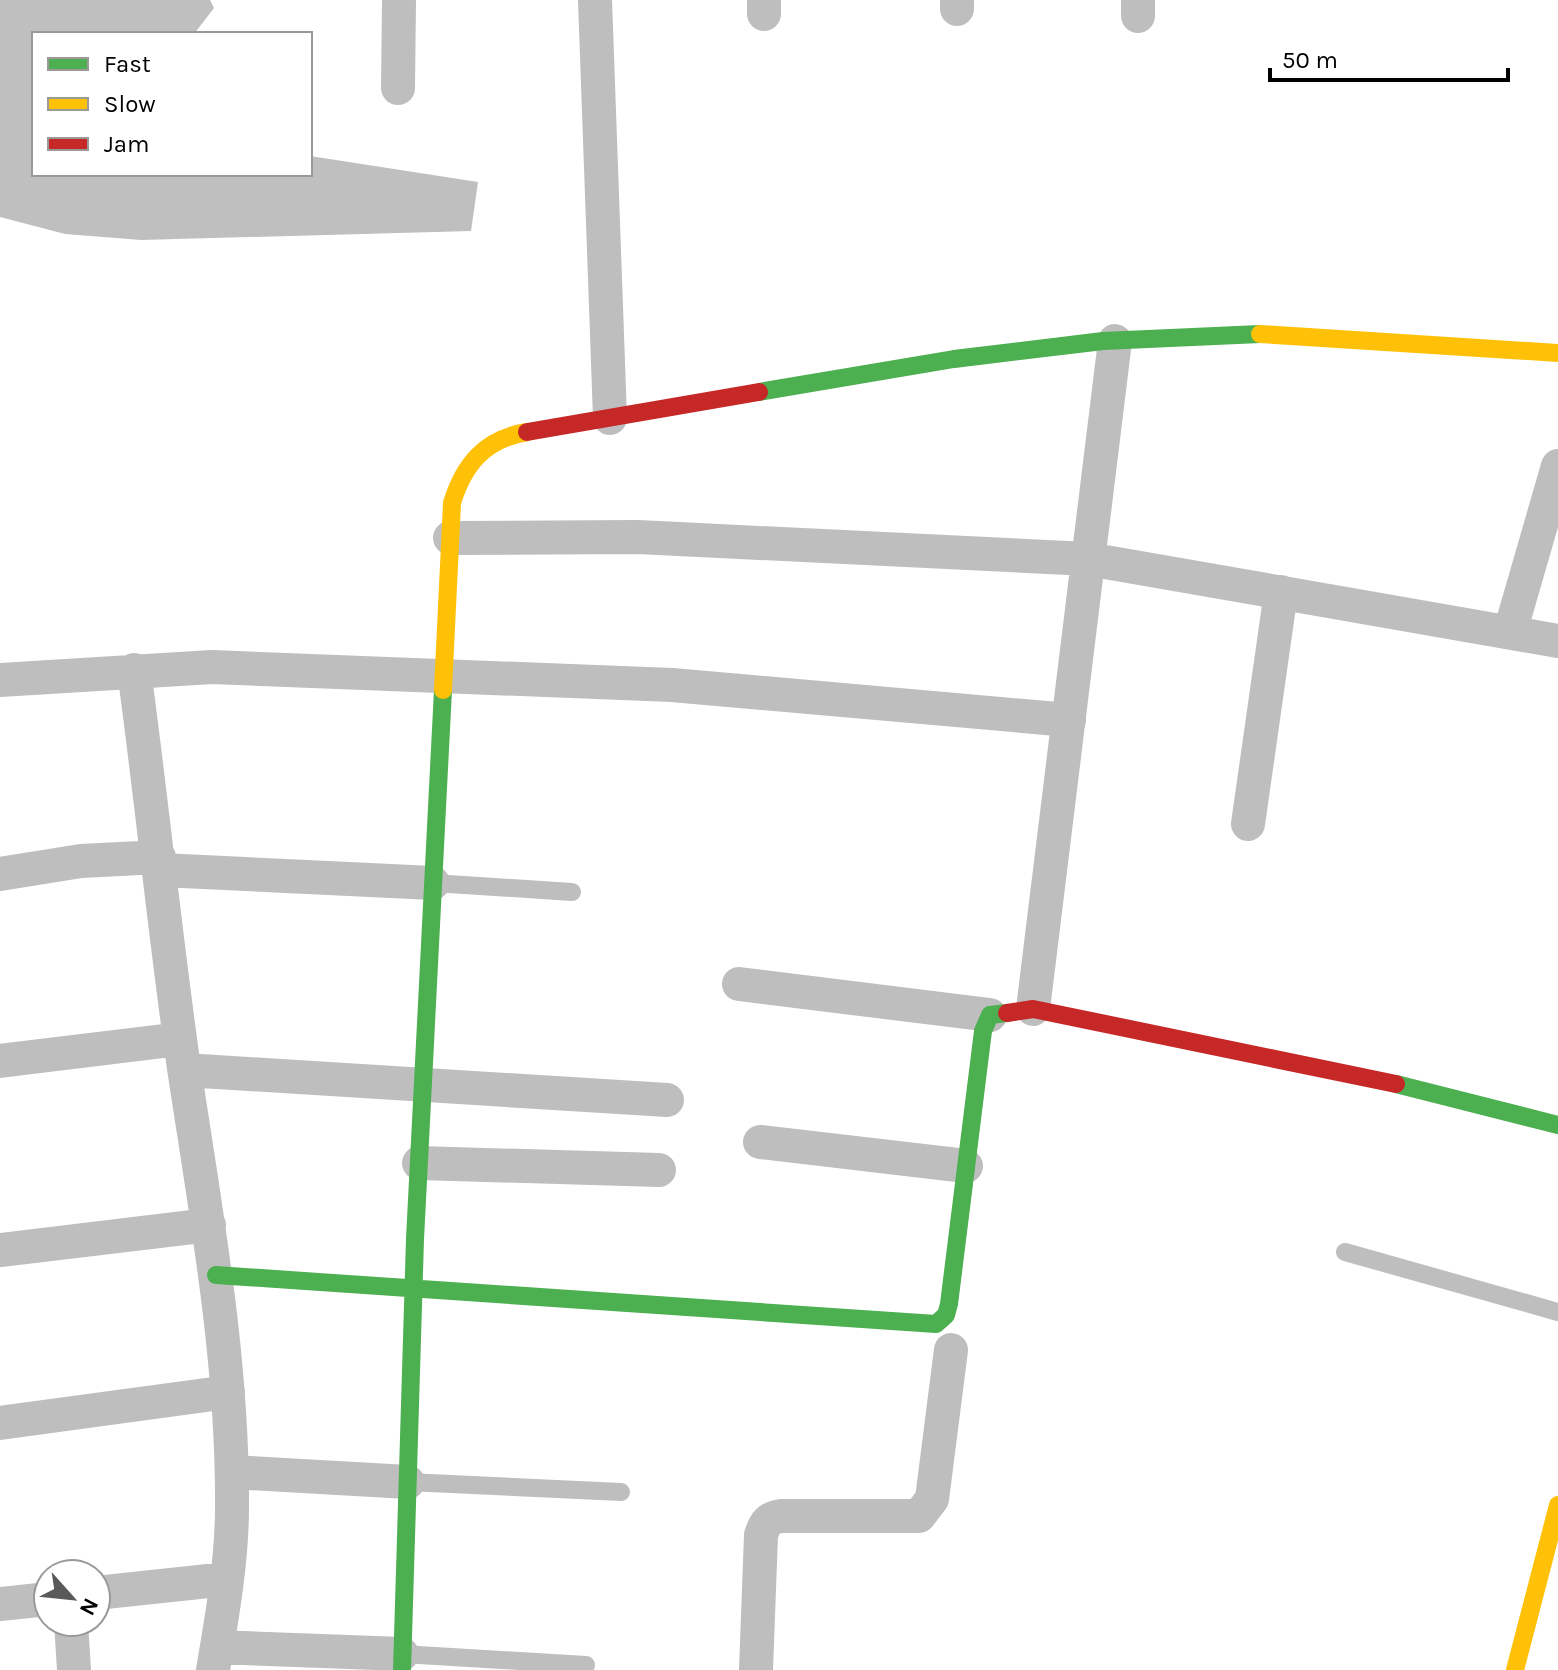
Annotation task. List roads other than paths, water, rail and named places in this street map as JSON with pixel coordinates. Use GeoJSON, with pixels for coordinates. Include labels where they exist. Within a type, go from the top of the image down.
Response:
{"type":"FeatureCollection","features":[{"type":"Feature","properties":{"kind":"street"},"geometry":{"type":"LineString","coordinates":[[398,88],[399,0]]}},
{"type":"Feature","properties":{"kind":"street"},"geometry":{"type":"LineString","coordinates":[[595,0],[610,418]]}},
{"type":"Feature","properties":{"kind":"street"},"geometry":{"type":"LineString","coordinates":[[134,670],[183,1054],[216,1275],[228,1392],[232,1472],[227,1579],[215,1658],[402,1662],[419,1163],[452,503],[460,471],[485,446],[514,434],[954,359],[1115,341],[1252,334],[1558,353]]}},
{"type":"Feature","properties":{"kind":"street"},"geometry":{"type":"LineString","coordinates":[[1033,1009],[1115,341]]}},
{"type":"Feature","properties":{"kind":"street"},"geometry":{"type":"LineString","coordinates":[[1510,632],[1558,466]]}},
{"type":"Feature","properties":{"kind":"street"},"geometry":{"type":"LineString","coordinates":[[450,538],[638,537],[1088,559],[1558,641]]}},
{"type":"Feature","properties":{"kind":"street"},"geometry":{"type":"LineString","coordinates":[[1248,824],[1281,592]]}},
{"type":"Feature","properties":{"kind":"street"},"geometry":{"type":"LineString","coordinates":[[0,680],[212,667],[672,685],[1069,720]]}},
{"type":"Feature","properties":{"kind":"street"},"geometry":{"type":"LineString","coordinates":[[0,874],[81,861],[433,883]]}},
{"type":"Feature","properties":{"kind":"street"},"geometry":{"type":"LineString","coordinates":[[739,984],[990,1015],[1033,1009],[1366,1077],[1558,1125]]}},
{"type":"Feature","properties":{"kind":"street"},"geometry":{"type":"LineString","coordinates":[[216,1275],[936,1324],[946,1315],[949,1304],[983,1031],[990,1015]]}},
{"type":"Feature","properties":{"kind":"street"},"geometry":{"type":"LineString","coordinates":[[0,1061],[183,1054],[423,1083],[667,1100]]}},
{"type":"Feature","properties":{"kind":"street"},"geometry":{"type":"LineString","coordinates":[[760,1142],[966,1166]]}},
{"type":"Feature","properties":{"kind":"street"},"geometry":{"type":"LineString","coordinates":[[419,1163],[659,1170]]}},
{"type":"Feature","properties":{"kind":"street"},"geometry":{"type":"LineString","coordinates":[[0,1250],[209,1225]]}},
{"type":"Feature","properties":{"kind":"street"},"geometry":{"type":"LineString","coordinates":[[756,1670],[761,1535],[765,1524],[771,1517],[781,1516],[919,1516],[932,1499],[951,1350]]}},
{"type":"Feature","properties":{"kind":"street"},"geometry":{"type":"LineString","coordinates":[[0,1423],[228,1392]]}},
{"type":"Feature","properties":{"kind":"street"},"geometry":{"type":"LineString","coordinates":[[232,1472],[408,1482]]}},
{"type":"Feature","properties":{"kind":"street"},"geometry":{"type":"LineString","coordinates":[[1515,1670],[1558,1505]]}},
{"type":"Feature","properties":{"kind":"street"},"geometry":{"type":"LineString","coordinates":[[112,1591],[227,1579]]}},
{"type":"Feature","properties":{"kind":"street"},"geometry":{"type":"LineString","coordinates":[[0,1604],[32,1601]]}},
{"type":"Feature","properties":{"kind":"street"},"geometry":{"type":"LineString","coordinates":[[72,1638],[74,1670]]}},
{"type":"Feature","properties":{"kind":"lane"},"geometry":{"type":"LineString","coordinates":[[433,883],[572,892]]}},
{"type":"Feature","properties":{"kind":"lane"},"geometry":{"type":"LineString","coordinates":[[1345,1252],[1558,1312]]}},
{"type":"Feature","properties":{"kind":"lane"},"geometry":{"type":"LineString","coordinates":[[408,1482],[621,1492]]}},
{"type":"Feature","properties":{"kind":"lane"},"geometry":{"type":"LineString","coordinates":[[402,1662],[586,1665]]}}]}
